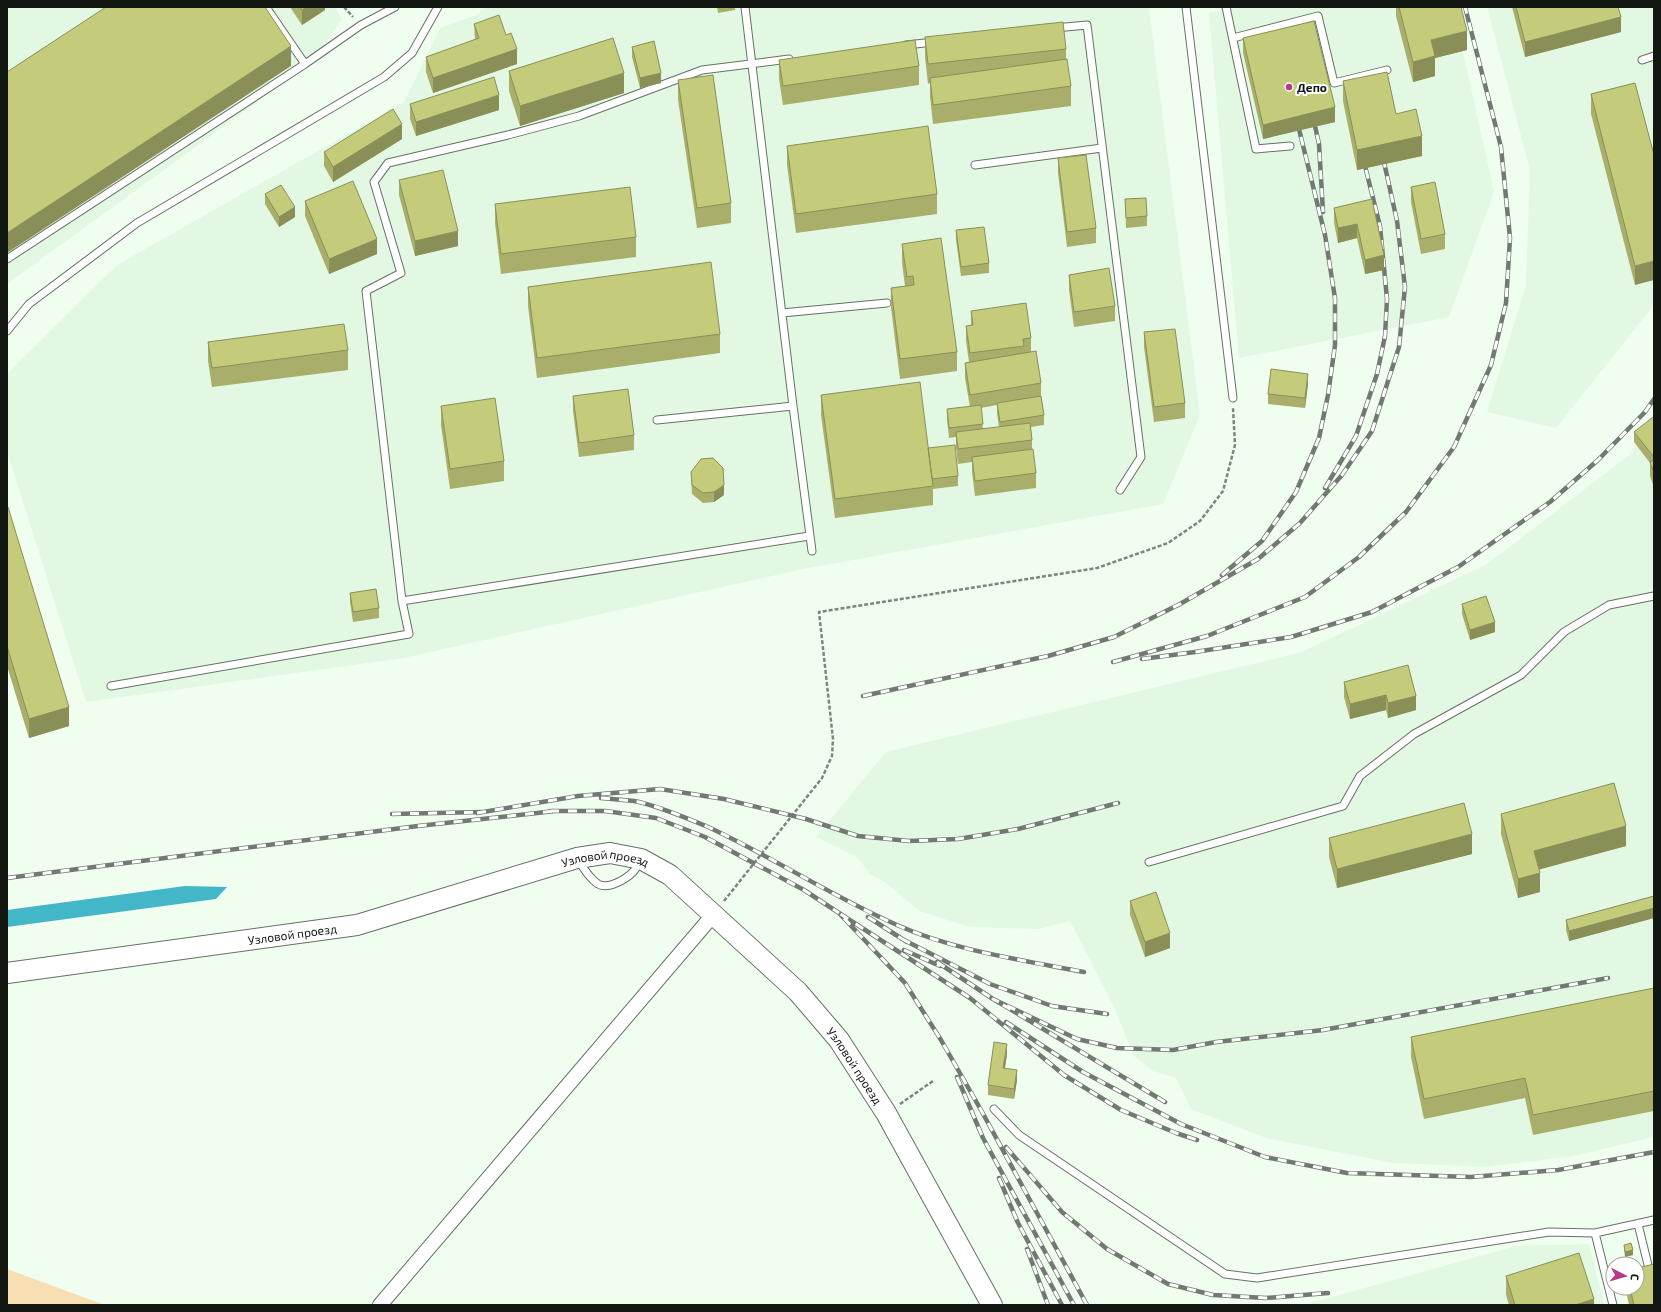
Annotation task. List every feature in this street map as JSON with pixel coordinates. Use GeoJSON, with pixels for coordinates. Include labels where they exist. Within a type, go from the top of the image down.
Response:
{"type":"FeatureCollection","features":[{"type":"Feature","properties":{"kind":"street","name":"Узловой проезд"},"geometry":{"type":"LineString","coordinates":[[7,973],[357,925],[577,858],[610,853],[640,859],[670,874],[714,914],[798,992],[839,1040],[886,1113],[992,1305]]}},
{"type":"Feature","properties":{"kind":"street"},"geometry":{"type":"LineString","coordinates":[[380,1305],[714,914]]}},
{"type":"Feature","properties":{"kind":"lane"},"geometry":{"type":"LineString","coordinates":[[266,7],[305,64]]}},
{"type":"Feature","properties":{"kind":"lane"},"geometry":{"type":"LineString","coordinates":[[7,260],[305,64],[361,25],[395,7]]}},
{"type":"Feature","properties":{"kind":"lane"},"geometry":{"type":"LineString","coordinates":[[7,331],[29,304],[137,223],[384,77],[412,53],[438,7]]}},
{"type":"Feature","properties":{"kind":"lane"},"geometry":{"type":"LineString","coordinates":[[745,7],[812,551]]}},
{"type":"Feature","properties":{"kind":"lane"},"geometry":{"type":"LineString","coordinates":[[1186,7],[1233,398]]}},
{"type":"Feature","properties":{"kind":"lane"},"geometry":{"type":"LineString","coordinates":[[1226,7],[1256,149],[1290,146]]}},
{"type":"Feature","properties":{"kind":"lane"},"geometry":{"type":"LineString","coordinates":[[1233,38],[1318,16],[1334,83],[1387,70]]}},
{"type":"Feature","properties":{"kind":"lane"},"geometry":{"type":"LineString","coordinates":[[1048,29],[1086,25],[1141,457],[1120,490]]}},
{"type":"Feature","properties":{"kind":"lane"},"geometry":{"type":"LineString","coordinates":[[900,46],[939,42]]}},
{"type":"Feature","properties":{"kind":"lane"},"geometry":{"type":"LineString","coordinates":[[1642,60],[1654,56]]}},
{"type":"Feature","properties":{"kind":"lane"},"geometry":{"type":"LineString","coordinates":[[112,686],[409,634],[402,601],[366,290],[401,273],[374,182],[388,163],[508,135],[579,116],[702,70],[799,58]]}},
{"type":"Feature","properties":{"kind":"lane"},"geometry":{"type":"LineString","coordinates":[[975,165],[1102,148]]}},
{"type":"Feature","properties":{"kind":"lane"},"geometry":{"type":"LineString","coordinates":[[782,313],[887,304]]}},
{"type":"Feature","properties":{"kind":"lane"},"geometry":{"type":"LineString","coordinates":[[657,420],[793,406]]}},
{"type":"Feature","properties":{"kind":"lane"},"geometry":{"type":"LineString","coordinates":[[402,601],[809,536]]}},
{"type":"Feature","properties":{"kind":"lane"},"geometry":{"type":"LineString","coordinates":[[1149,862],[1343,806],[1360,776],[1414,734],[1522,675],[1564,632],[1609,605],[1654,596]]}},
{"type":"Feature","properties":{"kind":"lane"},"geometry":{"type":"LineString","coordinates":[[577,858],[587,874],[599,885],[609,885],[622,880],[634,871],[640,859]]}},
{"type":"Feature","properties":{"kind":"lane"},"geometry":{"type":"LineString","coordinates":[[994,1109],[1019,1135],[1225,1274],[1257,1278],[1549,1232],[1595,1233],[1654,1220]]}},
{"type":"Feature","properties":{"kind":"lane"},"geometry":{"type":"LineString","coordinates":[[1638,1224],[1648,1265]]}},
{"type":"Feature","properties":{"kind":"lane"},"geometry":{"type":"LineString","coordinates":[[1595,1233],[1613,1305]]}},
{"type":"Feature","properties":{"kind":"path"},"geometry":{"type":"LineString","coordinates":[[714,914],[822,778],[832,756],[832,739],[819,612],[1097,568],[1168,543],[1200,521],[1223,492],[1235,445],[1233,398]]}},
{"type":"Feature","properties":{"kind":"path"},"geometry":{"type":"LineString","coordinates":[[886,1113],[933,1081]]}},
{"type":"Feature","properties":{"kind":"shaded area"},"geometry":{"type":"Polygon","coordinates":[[[7,7],[335,7],[342,19],[311,63],[7,284],[7,7]]]}},
{"type":"Feature","properties":{"kind":"shaded area"},"geometry":{"type":"Polygon","coordinates":[[[487,7],[1149,7],[1200,415],[1163,504],[803,569],[404,658],[86,702],[7,451],[7,374],[117,265],[404,102],[440,28],[476,15],[487,7]]]}},
{"type":"Feature","properties":{"kind":"shaded area"},"geometry":{"type":"Polygon","coordinates":[[[1233,7],[1453,7],[1494,192],[1449,317],[1239,358],[1209,13],[1233,7]]]}},
{"type":"Feature","properties":{"kind":"shaded area"},"geometry":{"type":"Polygon","coordinates":[[[1487,7],[1654,7],[1654,305],[1556,428],[1487,412],[1526,285],[1530,170],[1487,7]]]}},
{"type":"Feature","properties":{"kind":"shaded area"},"geometry":{"type":"Polygon","coordinates":[[[1654,422],[1654,1137],[1569,1157],[1485,1167],[1393,1163],[1266,1138],[1191,1109],[1176,1078],[1153,1071],[1134,1056],[1114,1007],[1070,921],[1039,929],[970,927],[919,911],[885,882],[870,874],[857,857],[816,837],[886,752],[1302,652],[1487,564],[1628,456],[1654,422]]]}},
{"type":"Feature","properties":{"kind":"shaded area"},"geometry":{"type":"Polygon","coordinates":[[[1589,1244],[1604,1305],[1303,1305],[1516,1246],[1589,1244]]]}},
{"type":"Feature","properties":{"kind":"shaded area"},"geometry":{"type":"Polygon","coordinates":[[[7,1269],[105,1305],[7,1305],[7,1269]]]}},
{"type":"Feature","properties":{"kind":"water"},"geometry":{"type":"Polygon","coordinates":[[[185,886],[227,887],[216,899],[7,927],[7,910],[185,886]]]}},
{"type":"Feature","properties":{"kind":"building"},"geometry":{"type":"Polygon","coordinates":[[[106,7],[265,7],[291,46],[7,233],[7,72],[106,7]]]}},
{"type":"Feature","properties":{"kind":"building"},"geometry":{"type":"Polygon","coordinates":[[[1399,7],[1461,7],[1467,31],[1431,40],[1435,56],[1413,62],[1399,7]]]}},
{"type":"Feature","properties":{"kind":"building"},"geometry":{"type":"Polygon","coordinates":[[[1516,7],[1618,7],[1621,17],[1525,42],[1516,7]]]}},
{"type":"Feature","properties":{"kind":"building"},"geometry":{"type":"Polygon","coordinates":[[[499,15],[506,35],[511,33],[517,49],[433,78],[426,57],[479,38],[474,24],[499,15]]]}},
{"type":"Feature","properties":{"kind":"building","name":"Депо"},"geometry":{"type":"Polygon","coordinates":[[[1314,21],[1335,107],[1263,125],[1243,38],[1314,21]]]}},
{"type":"Feature","properties":{"kind":"building"},"geometry":{"type":"Polygon","coordinates":[[[1063,22],[1066,49],[928,64],[925,37],[1063,22]]]}},
{"type":"Feature","properties":{"kind":"building"},"geometry":{"type":"Polygon","coordinates":[[[613,38],[624,73],[520,106],[509,71],[613,38]]]}},
{"type":"Feature","properties":{"kind":"building"},"geometry":{"type":"Polygon","coordinates":[[[915,40],[919,66],[783,86],[779,60],[915,40]]]}},
{"type":"Feature","properties":{"kind":"building"},"geometry":{"type":"Polygon","coordinates":[[[654,41],[661,73],[640,78],[632,47],[654,41]]]}},
{"type":"Feature","properties":{"kind":"building"},"geometry":{"type":"Polygon","coordinates":[[[1067,59],[1071,86],[933,105],[930,78],[1067,59]]]}},
{"type":"Feature","properties":{"kind":"building"},"geometry":{"type":"Polygon","coordinates":[[[1387,72],[1396,114],[1416,109],[1422,136],[1357,150],[1343,81],[1387,72]]]}},
{"type":"Feature","properties":{"kind":"building"},"geometry":{"type":"Polygon","coordinates":[[[713,75],[731,203],[697,208],[678,80],[713,75]]]}},
{"type":"Feature","properties":{"kind":"building"},"geometry":{"type":"Polygon","coordinates":[[[494,77],[499,95],[416,122],[410,104],[494,77]]]}},
{"type":"Feature","properties":{"kind":"building"},"geometry":{"type":"Polygon","coordinates":[[[1635,83],[1654,155],[1654,261],[1635,266],[1591,94],[1635,83]]]}},
{"type":"Feature","properties":{"kind":"building"},"geometry":{"type":"Polygon","coordinates":[[[393,109],[402,124],[333,167],[324,152],[393,109]]]}},
{"type":"Feature","properties":{"kind":"building"},"geometry":{"type":"Polygon","coordinates":[[[928,126],[937,194],[796,214],[787,146],[928,126]]]}},
{"type":"Feature","properties":{"kind":"building"},"geometry":{"type":"Polygon","coordinates":[[[1086,155],[1096,228],[1067,232],[1058,158],[1086,155]]]}},
{"type":"Feature","properties":{"kind":"building"},"geometry":{"type":"Polygon","coordinates":[[[443,170],[458,231],[415,241],[399,180],[443,170]]]}},
{"type":"Feature","properties":{"kind":"building"},"geometry":{"type":"Polygon","coordinates":[[[353,181],[377,239],[329,259],[305,201],[353,181]]]}},
{"type":"Feature","properties":{"kind":"building"},"geometry":{"type":"Polygon","coordinates":[[[1435,182],[1445,234],[1421,239],[1411,187],[1435,182]]]}},
{"type":"Feature","properties":{"kind":"building"},"geometry":{"type":"Polygon","coordinates":[[[281,185],[295,207],[279,217],[265,194],[281,185]]]}},
{"type":"Feature","properties":{"kind":"building"},"geometry":{"type":"Polygon","coordinates":[[[630,187],[636,237],[501,254],[495,204],[630,187]]]}},
{"type":"Feature","properties":{"kind":"building"},"geometry":{"type":"Polygon","coordinates":[[[1146,198],[1147,216],[1126,218],[1125,199],[1146,198]]]}},
{"type":"Feature","properties":{"kind":"building"},"geometry":{"type":"Polygon","coordinates":[[[1372,199],[1384,255],[1365,260],[1357,224],[1338,228],[1334,208],[1372,199]]]}},
{"type":"Feature","properties":{"kind":"building"},"geometry":{"type":"Polygon","coordinates":[[[984,227],[989,263],[961,267],[956,230],[984,227]]]}},
{"type":"Feature","properties":{"kind":"building"},"geometry":{"type":"Polygon","coordinates":[[[941,238],[957,352],[900,359],[891,288],[914,285],[913,276],[907,277],[902,244],[941,238]]]}},
{"type":"Feature","properties":{"kind":"building"},"geometry":{"type":"Polygon","coordinates":[[[711,262],[720,334],[537,358],[528,287],[711,262]]]}},
{"type":"Feature","properties":{"kind":"building"},"geometry":{"type":"Polygon","coordinates":[[[1109,268],[1115,306],[1074,312],[1069,275],[1109,268]]]}},
{"type":"Feature","properties":{"kind":"building"},"geometry":{"type":"Polygon","coordinates":[[[1026,303],[1031,338],[1023,339],[1024,346],[970,353],[966,326],[973,325],[971,311],[1026,303]]]}},
{"type":"Feature","properties":{"kind":"building"},"geometry":{"type":"Polygon","coordinates":[[[344,324],[348,350],[212,368],[208,342],[344,324]]]}},
{"type":"Feature","properties":{"kind":"building"},"geometry":{"type":"Polygon","coordinates":[[[1175,329],[1185,403],[1154,407],[1144,332],[1175,329]]]}},
{"type":"Feature","properties":{"kind":"building"},"geometry":{"type":"Polygon","coordinates":[[[1036,351],[1041,383],[970,395],[965,363],[1036,351]]]}},
{"type":"Feature","properties":{"kind":"building"},"geometry":{"type":"Polygon","coordinates":[[[1271,369],[1308,374],[1305,398],[1268,394],[1271,369]]]}},
{"type":"Feature","properties":{"kind":"building"},"geometry":{"type":"Polygon","coordinates":[[[920,382],[933,486],[835,499],[821,395],[920,382]]]}},
{"type":"Feature","properties":{"kind":"building"},"geometry":{"type":"Polygon","coordinates":[[[628,389],[634,435],[579,443],[573,396],[628,389]]]}},
{"type":"Feature","properties":{"kind":"building"},"geometry":{"type":"Polygon","coordinates":[[[1041,396],[1044,415],[1000,422],[997,403],[1041,396]]]}},
{"type":"Feature","properties":{"kind":"building"},"geometry":{"type":"Polygon","coordinates":[[[495,398],[504,461],[450,469],[441,406],[495,398]]]}},
{"type":"Feature","properties":{"kind":"building"},"geometry":{"type":"Polygon","coordinates":[[[981,405],[983,424],[949,428],[947,409],[981,405]]]}},
{"type":"Feature","properties":{"kind":"building"},"geometry":{"type":"Polygon","coordinates":[[[1653,417],[1654,418],[1654,457],[1634,432],[1653,417]]]}},
{"type":"Feature","properties":{"kind":"building"},"geometry":{"type":"Polygon","coordinates":[[[1030,423],[1032,440],[958,449],[956,432],[1030,423]]]}},
{"type":"Feature","properties":{"kind":"building"},"geometry":{"type":"Polygon","coordinates":[[[955,445],[958,476],[932,479],[928,448],[955,445]]]}},
{"type":"Feature","properties":{"kind":"building"},"geometry":{"type":"Polygon","coordinates":[[[1033,449],[1036,473],[975,481],[972,457],[1033,449]]]}},
{"type":"Feature","properties":{"kind":"building"},"geometry":{"type":"Polygon","coordinates":[[[713,458],[723,468],[724,485],[714,492],[703,493],[692,485],[691,472],[701,459],[713,458]]]}},
{"type":"Feature","properties":{"kind":"building"},"geometry":{"type":"Polygon","coordinates":[[[1654,460],[1654,473],[1650,462],[1654,460]]]}},
{"type":"Feature","properties":{"kind":"building"},"geometry":{"type":"Polygon","coordinates":[[[7,507],[69,707],[29,719],[7,646],[7,507]]]}},
{"type":"Feature","properties":{"kind":"building"},"geometry":{"type":"Polygon","coordinates":[[[376,589],[379,608],[353,612],[350,593],[376,589]]]}},
{"type":"Feature","properties":{"kind":"building"},"geometry":{"type":"Polygon","coordinates":[[[1486,596],[1495,622],[1470,630],[1462,604],[1486,596]]]}},
{"type":"Feature","properties":{"kind":"building"},"geometry":{"type":"Polygon","coordinates":[[[1408,665],[1416,696],[1388,703],[1386,695],[1350,704],[1344,682],[1408,665]]]}},
{"type":"Feature","properties":{"kind":"building"},"geometry":{"type":"Polygon","coordinates":[[[1614,783],[1626,826],[1534,851],[1540,873],[1518,879],[1501,814],[1614,783]]]}},
{"type":"Feature","properties":{"kind":"building"},"geometry":{"type":"Polygon","coordinates":[[[1464,803],[1472,834],[1337,869],[1329,838],[1464,803]]]}},
{"type":"Feature","properties":{"kind":"building"},"geometry":{"type":"Polygon","coordinates":[[[1156,892],[1170,933],[1145,942],[1130,901],[1156,892]]]}},
{"type":"Feature","properties":{"kind":"building"},"geometry":{"type":"Polygon","coordinates":[[[1654,896],[1654,908],[1569,931],[1566,920],[1654,896]]]}},
{"type":"Feature","properties":{"kind":"building"},"geometry":{"type":"Polygon","coordinates":[[[1654,988],[1654,1091],[1533,1115],[1525,1078],[1424,1099],[1411,1037],[1654,988]]]}},
{"type":"Feature","properties":{"kind":"building"},"geometry":{"type":"Polygon","coordinates":[[[994,1042],[1007,1044],[1003,1068],[1017,1070],[1014,1089],[988,1085],[994,1042]]]}},
{"type":"Feature","properties":{"kind":"building"},"geometry":{"type":"Polygon","coordinates":[[[1631,1243],[1633,1250],[1625,1252],[1624,1245],[1631,1243]]]}},
{"type":"Feature","properties":{"kind":"building"},"geometry":{"type":"Polygon","coordinates":[[[1579,1253],[1594,1299],[1575,1305],[1515,1305],[1506,1276],[1579,1253]]]}},
{"type":"Feature","properties":{"kind":"building"},"geometry":{"type":"Polygon","coordinates":[[[1654,1264],[1654,1305],[1634,1305],[1632,1296],[1645,1296],[1645,1266],[1654,1264]]]}},
{"type":"Feature","properties":{"kind":"railway"},"geometry":{"type":"LineString","coordinates":[[1113,662],[1207,636],[1305,597],[1359,557],[1406,512],[1454,447],[1491,365],[1506,303],[1510,238],[1501,147],[1465,7]]}},
{"type":"Feature","properties":{"kind":"railway"},"geometry":{"type":"LineString","coordinates":[[1313,117],[1319,144],[1323,212]]}},
{"type":"Feature","properties":{"kind":"railway"},"geometry":{"type":"LineString","coordinates":[[1222,575],[1262,541],[1296,492],[1319,438],[1328,395],[1335,345],[1335,298],[1325,235],[1297,121]]}},
{"type":"Feature","properties":{"kind":"railway"},"geometry":{"type":"LineString","coordinates":[[863,696],[1048,656],[1114,637],[1180,604],[1258,559],[1300,523],[1342,475],[1372,431],[1399,347],[1405,287],[1397,221],[1382,153]]}},
{"type":"Feature","properties":{"kind":"railway"},"geometry":{"type":"LineString","coordinates":[[1325,488],[1356,436],[1377,374],[1385,336],[1387,299],[1380,226],[1363,158]]}},
{"type":"Feature","properties":{"kind":"railway"},"geometry":{"type":"LineString","coordinates":[[1142,659],[1291,637],[1372,612],[1458,567],[1550,502],[1598,460],[1645,412],[1654,399]]}},
{"type":"Feature","properties":{"kind":"railway"},"geometry":{"type":"LineString","coordinates":[[477,813],[578,796],[660,789],[724,799],[806,819],[858,836],[909,841],[958,839],[1018,829],[1118,803]]}},
{"type":"Feature","properties":{"kind":"railway"},"geometry":{"type":"LineString","coordinates":[[601,798],[634,801],[652,805],[706,826],[754,850],[848,902],[919,934],[942,942],[989,954],[1084,972]]}},
{"type":"Feature","properties":{"kind":"railway"},"geometry":{"type":"LineString","coordinates":[[550,811],[605,811],[656,818],[705,837],[804,890],[839,913]]}},
{"type":"Feature","properties":{"kind":"railway"},"geometry":{"type":"LineString","coordinates":[[7,878],[418,826],[555,811]]}},
{"type":"Feature","properties":{"kind":"railway"},"geometry":{"type":"LineString","coordinates":[[392,814],[482,812]]}},
{"type":"Feature","properties":{"kind":"railway"},"geometry":{"type":"LineString","coordinates":[[1087,1305],[981,1110],[941,1040],[905,983],[839,913],[970,998],[1064,1075],[1121,1110],[1197,1140]]}},
{"type":"Feature","properties":{"kind":"railway"},"geometry":{"type":"LineString","coordinates":[[868,917],[907,942]]}},
{"type":"Feature","properties":{"kind":"railway"},"geometry":{"type":"LineString","coordinates":[[902,939],[990,984],[1052,1006],[1107,1014]]}},
{"type":"Feature","properties":{"kind":"railway"},"geometry":{"type":"LineString","coordinates":[[904,950],[940,966]]}},
{"type":"Feature","properties":{"kind":"railway"},"geometry":{"type":"LineString","coordinates":[[937,962],[993,999]]}},
{"type":"Feature","properties":{"kind":"railway"},"geometry":{"type":"LineString","coordinates":[[1165,1102],[993,999],[1077,1039],[1117,1048],[1173,1050],[1216,1042],[1323,1030],[1608,978]]}},
{"type":"Feature","properties":{"kind":"railway"},"geometry":{"type":"LineString","coordinates":[[1006,1022],[1083,1072],[1181,1124],[1265,1157],[1347,1173],[1471,1177],[1558,1170],[1654,1152]]}},
{"type":"Feature","properties":{"kind":"railway"},"geometry":{"type":"LineString","coordinates":[[957,1077],[983,1138],[1074,1305]]}},
{"type":"Feature","properties":{"kind":"railway"},"geometry":{"type":"LineString","coordinates":[[1006,1147],[1062,1212],[1107,1249],[1168,1284],[1213,1295],[1266,1298],[1328,1293]]}},
{"type":"Feature","properties":{"kind":"railway"},"geometry":{"type":"LineString","coordinates":[[999,1178],[1018,1223],[1062,1305]]}},
{"type":"Feature","properties":{"kind":"railway"},"geometry":{"type":"LineString","coordinates":[[1027,1249],[1048,1305]]}},
{"type":"Feature","properties":{"kind":"place","name":"Депо"},"geometry":{"type":"Point","coordinates":[1289,87]}}]}
